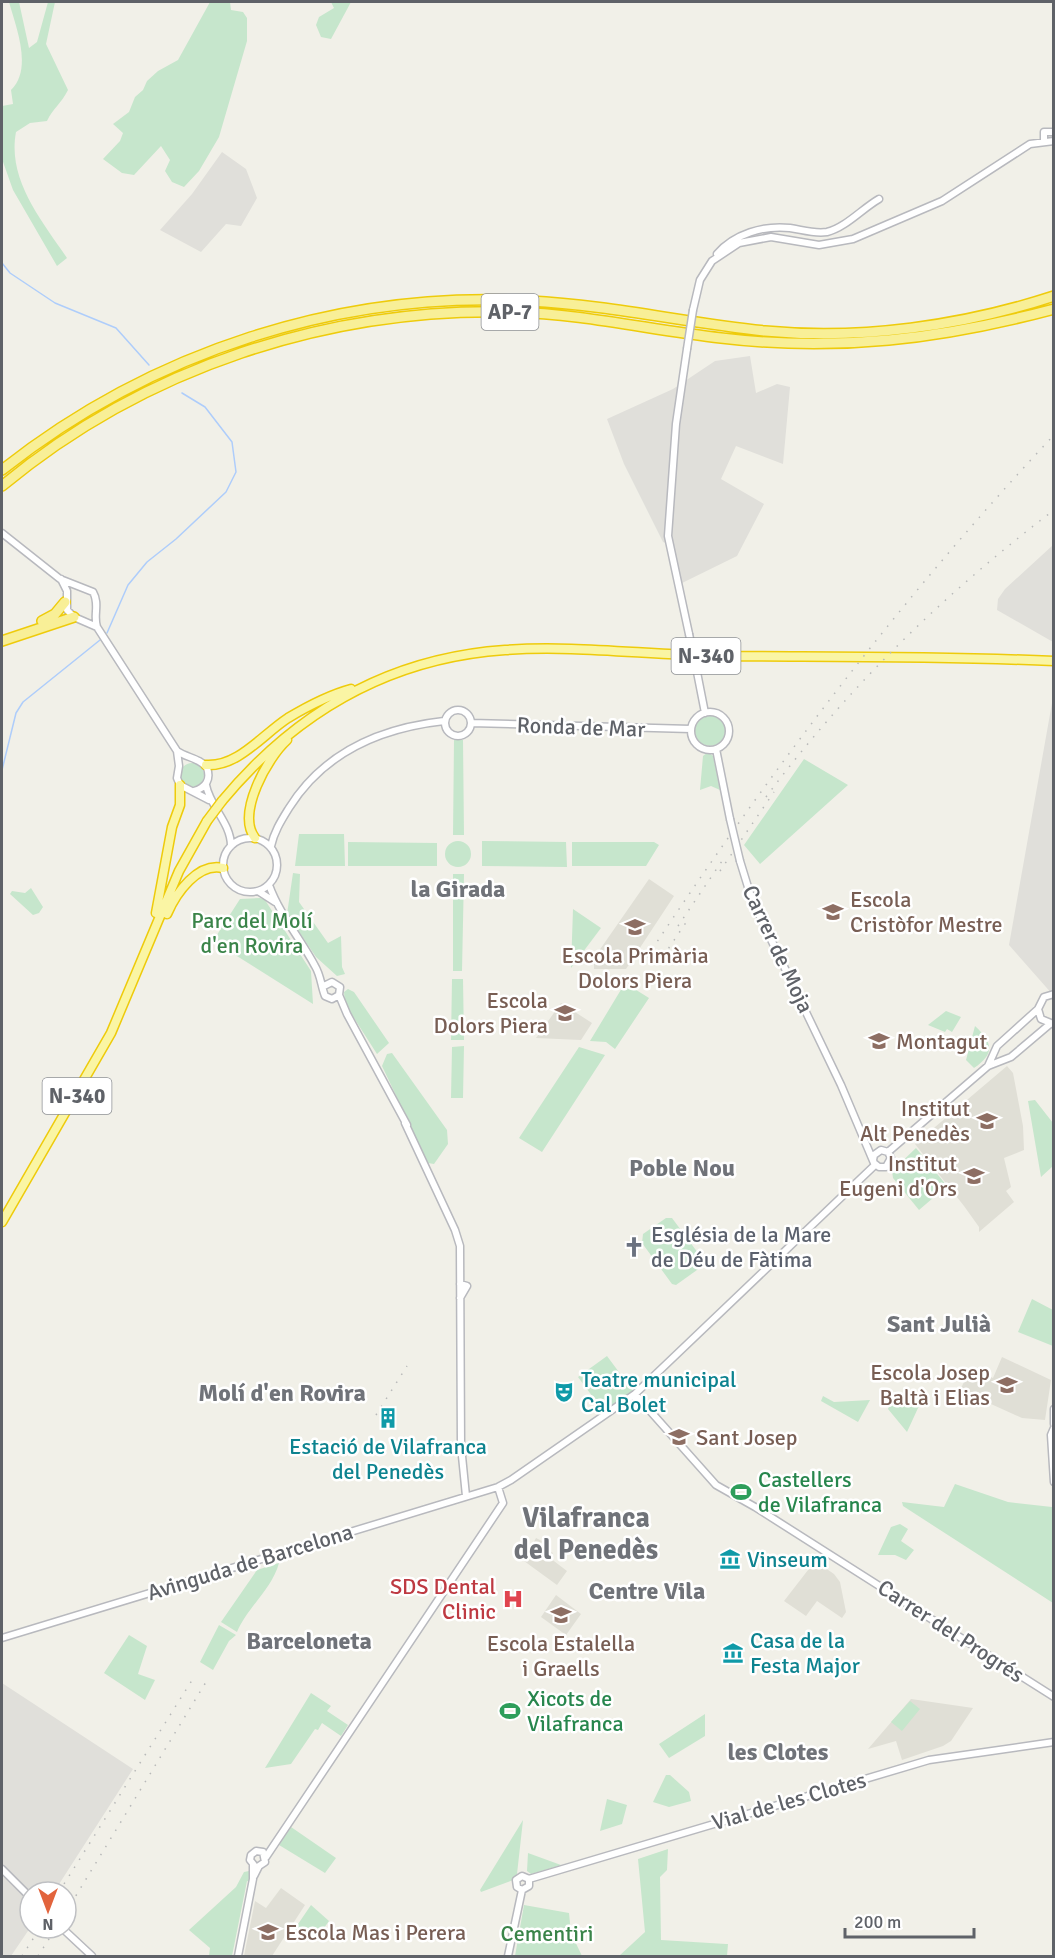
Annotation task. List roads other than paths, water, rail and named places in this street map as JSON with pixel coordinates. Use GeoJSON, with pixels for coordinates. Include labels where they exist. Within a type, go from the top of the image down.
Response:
{"type":"FeatureCollection","features":[{"type":"Feature","properties":{"kind":"highway","name":"AP-7"},"geometry":{"type":"LineString","coordinates":[[2,470],[68,422],[164,370],[206,352],[268,331],[354,311],[443,301],[530,301],[768,331],[835,333],[928,326],[975,317],[1053,296]]}},
{"type":"Feature","properties":{"kind":"highway","name":"AP-7"},"geometry":{"type":"LineString","coordinates":[[2,486],[38,458],[100,416],[170,380],[273,342],[358,323],[446,313],[524,313],[579,317],[719,338],[824,345],[922,338],[990,326],[1053,309]]}},
{"type":"Feature","properties":{"kind":"highway"},"geometry":{"type":"LineString","coordinates":[[2,640],[46,620],[58,611],[66,599]]}},
{"type":"Feature","properties":{"kind":"highway"},"geometry":{"type":"LineString","coordinates":[[2,640],[78,617]]}},
{"type":"Feature","properties":{"kind":"highway","name":"N-340"},"geometry":{"type":"LineString","coordinates":[[2,1222],[94,1066],[141,965],[179,871],[207,821],[243,775],[283,737],[318,711],[363,686],[399,670],[505,650],[673,656],[1053,661]]}},
{"type":"Feature","properties":{"kind":"highway"},"geometry":{"type":"LineString","coordinates":[[206,765],[228,764],[288,718],[323,699],[363,686]]}},
{"type":"Feature","properties":{"kind":"highway"},"geometry":{"type":"LineString","coordinates":[[258,839],[250,830],[249,819],[255,793],[266,764],[284,742],[308,722],[363,686]]}},
{"type":"Feature","properties":{"kind":"highway"},"geometry":{"type":"LineString","coordinates":[[145,955],[160,899],[172,827],[180,805],[180,785]]}},
{"type":"Feature","properties":{"kind":"highway"},"geometry":{"type":"LineString","coordinates":[[141,965],[169,907],[193,876],[212,866],[223,868]]}},
{"type":"Feature","properties":{"kind":"street"},"geometry":{"type":"LineString","coordinates":[[1044,141],[1044,132],[1053,132]]}},
{"type":"Feature","properties":{"kind":"street"},"geometry":{"type":"LineString","coordinates":[[712,261],[731,247],[756,238],[776,237],[819,245],[838,244],[853,239],[942,201],[1017,152],[1044,141],[1053,141]]}},
{"type":"Feature","properties":{"kind":"street"},"geometry":{"type":"LineString","coordinates":[[705,713],[668,536],[676,424],[693,310],[700,280],[726,244],[748,233],[780,227],[810,232],[830,231],[879,199]]}},
{"type":"Feature","properties":{"kind":"street"},"geometry":{"type":"LineString","coordinates":[[2,532],[60,579],[93,592],[97,599],[95,610],[97,627],[177,751],[189,759]]}},
{"type":"Feature","properties":{"kind":"street"},"geometry":{"type":"LineString","coordinates":[[60,579],[67,610],[97,627]]}},
{"type":"Feature","properties":{"kind":"street"},"geometry":{"type":"LineString","coordinates":[[66,599],[79,587]]}},
{"type":"Feature","properties":{"kind":"street"},"geometry":{"type":"LineString","coordinates":[[78,617],[90,616],[95,610]]}},
{"type":"Feature","properties":{"kind":"street","name":"Ronda de Mar"},"geometry":{"type":"LineString","coordinates":[[457,710],[465,712],[471,723],[465,735],[454,736],[446,729],[444,721],[449,713],[457,710]]}},
{"type":"Feature","properties":{"kind":"street"},"geometry":{"type":"LineString","coordinates":[[712,712],[723,718],[729,729],[726,741],[716,749],[706,749],[697,745],[691,729],[696,718],[705,713],[712,712]]}},
{"type":"Feature","properties":{"kind":"street","name":"Ronda de Mar"},"geometry":{"type":"LineString","coordinates":[[271,846],[275,831],[303,786],[341,754],[380,734],[444,721]]}},
{"type":"Feature","properties":{"kind":"street","name":"Ronda de Mar"},"geometry":{"type":"LineString","coordinates":[[471,723],[691,729]]}},
{"type":"Feature","properties":{"kind":"street","name":"Carrer de Moja"},"geometry":{"type":"LineString","coordinates":[[716,749],[740,861],[752,900],[866,1141],[874,1163]]}},
{"type":"Feature","properties":{"kind":"street"},"geometry":{"type":"LineString","coordinates":[[177,751],[179,765],[176,773],[180,785],[209,800]]}},
{"type":"Feature","properties":{"kind":"street"},"geometry":{"type":"LineString","coordinates":[[179,765],[189,759],[198,759],[206,765],[209,776],[206,785],[209,800],[229,830],[242,839]]}},
{"type":"Feature","properties":{"kind":"street"},"geometry":{"type":"LineString","coordinates":[[194,791],[206,785]]}},
{"type":"Feature","properties":{"kind":"street"},"geometry":{"type":"LineString","coordinates":[[229,830],[231,846]]}},
{"type":"Feature","properties":{"kind":"street","name":"Ronda de Mar"},"geometry":{"type":"LineString","coordinates":[[258,839],[275,831]]}},
{"type":"Feature","properties":{"kind":"street"},"geometry":{"type":"LineString","coordinates":[[242,839],[258,839],[271,846],[277,860],[277,871],[269,885],[258,891],[250,892],[236,888],[227,878],[223,868],[224,858],[231,846],[242,839]]}},
{"type":"Feature","properties":{"kind":"street"},"geometry":{"type":"LineString","coordinates":[[269,885],[275,902],[316,966],[324,986],[324,994],[347,1014]]}},
{"type":"Feature","properties":{"kind":"street"},"geometry":{"type":"LineString","coordinates":[[258,891],[275,902]]}},
{"type":"Feature","properties":{"kind":"street"},"geometry":{"type":"LineString","coordinates":[[316,966],[340,987],[339,995],[347,1014],[405,1123],[455,1230],[464,1285],[460,1299],[460,1363],[461,1446],[466,1496]]}},
{"type":"Feature","properties":{"kind":"street"},"geometry":{"type":"LineString","coordinates":[[324,986],[332,982]]}},
{"type":"Feature","properties":{"kind":"street"},"geometry":{"type":"LineString","coordinates":[[888,1152],[891,1159],[888,1166],[883,1168],[874,1163],[879,1151],[888,1152],[988,1066],[997,1046],[1038,1009],[1044,997],[1053,994]]}},
{"type":"Feature","properties":{"kind":"street"},"geometry":{"type":"LineString","coordinates":[[332,999],[339,995]]}},
{"type":"Feature","properties":{"kind":"street"},"geometry":{"type":"LineString","coordinates":[[988,1066],[1013,1056],[1052,1024],[1041,1018],[1038,1009]]}},
{"type":"Feature","properties":{"kind":"street"},"geometry":{"type":"LineString","coordinates":[[996,1052],[1004,1060]]}},
{"type":"Feature","properties":{"kind":"street"},"geometry":{"type":"LineString","coordinates":[[405,1123],[404,1132],[426,1167]]}},
{"type":"Feature","properties":{"kind":"street","name":"Carrer de Moja"},"geometry":{"type":"LineString","coordinates":[[866,1141],[879,1151]]}},
{"type":"Feature","properties":{"kind":"street","name":"Avinguda de Barcelona"},"geometry":{"type":"LineString","coordinates":[[2,1638],[498,1487],[519,1475],[635,1394],[874,1163]]}},
{"type":"Feature","properties":{"kind":"street","name":"Carrer del Progrés"},"geometry":{"type":"LineString","coordinates":[[635,1394],[716,1485],[849,1566],[1053,1697]]}},
{"type":"Feature","properties":{"kind":"street"},"geometry":{"type":"LineString","coordinates":[[1053,1409],[1051,1435],[1053,1482]]}},
{"type":"Feature","properties":{"kind":"street"},"geometry":{"type":"LineString","coordinates":[[256,1866],[264,1864],[264,1855],[427,1620],[503,1503],[498,1487]]}},
{"type":"Feature","properties":{"kind":"street","name":"Vial de les Clotes"},"geometry":{"type":"LineString","coordinates":[[529,1879],[929,1760],[1053,1742]]}},
{"type":"Feature","properties":{"kind":"street"},"geometry":{"type":"LineString","coordinates":[[238,1956],[256,1866],[251,1855],[256,1851],[264,1855]]}},
{"type":"Feature","properties":{"kind":"street"},"geometry":{"type":"LineString","coordinates":[[2,1869],[18,1885]]}},
{"type":"Feature","properties":{"kind":"street"},"geometry":{"type":"LineString","coordinates":[[522,1876],[529,1879],[530,1886],[522,1890],[517,1887],[516,1880],[522,1876]]}},
{"type":"Feature","properties":{"kind":"street"},"geometry":{"type":"LineString","coordinates":[[508,1956],[522,1890]]}},
{"type":"Feature","properties":{"kind":"street"},"geometry":{"type":"LineString","coordinates":[[75,1940],[92,1956]]}},
{"type":"Feature","properties":{"kind":"waterway"},"geometry":{"type":"LineString","coordinates":[[2,263],[10,273],[55,303],[116,328],[149,365]]}},
{"type":"Feature","properties":{"kind":"waterway"},"geometry":{"type":"LineString","coordinates":[[107,633],[128,585],[147,562],[176,539],[226,492],[236,472],[232,442],[205,407],[182,393]]}},
{"type":"Feature","properties":{"kind":"waterway"},"geometry":{"type":"LineString","coordinates":[[2,770],[16,713],[23,702],[100,640]]}},
{"type":"Feature","properties":{"kind":"railway"},"geometry":{"type":"LineString","coordinates":[[647,957],[741,820],[839,687],[943,559],[1054,435]]}},
{"type":"Feature","properties":{"kind":"railway"},"geometry":{"type":"LineString","coordinates":[[766,797],[830,717],[900,643],[975,574],[1054,510]]}},
{"type":"Feature","properties":{"kind":"railway"},"geometry":{"type":"LineString","coordinates":[[720,871],[774,792]]}},
{"type":"Feature","properties":{"kind":"railway"},"geometry":{"type":"LineString","coordinates":[[678,926],[722,861]]}},
{"type":"Feature","properties":{"kind":"railway"},"geometry":{"type":"LineString","coordinates":[[658,964],[687,921]]}},
{"type":"Feature","properties":{"kind":"railway"},"geometry":{"type":"LineString","coordinates":[[376,1415],[407,1366]]}},
{"type":"Feature","properties":{"kind":"railway"},"geometry":{"type":"LineString","coordinates":[[67,1880],[194,1677]]}},
{"type":"Feature","properties":{"kind":"railway"},"geometry":{"type":"LineString","coordinates":[[78,1892],[206,1682]]}},
{"type":"Feature","properties":{"kind":"railway"},"geometry":{"type":"LineString","coordinates":[[22,1956],[32,1940]]}},
{"type":"Feature","properties":{"kind":"railway"},"geometry":{"type":"LineString","coordinates":[[38,1956],[48,1940]]}},
{"type":"Feature","properties":{"kind":"place","name":"Escola Cristòfor Mestre"},"geometry":{"type":"Point","coordinates":[833,912]}},
{"type":"Feature","properties":{"kind":"place","name":"Escola Primària Dolors Piera"},"geometry":{"type":"Point","coordinates":[635,927]}},
{"type":"Feature","properties":{"kind":"place","name":"Escola Dolors Piera"},"geometry":{"type":"Point","coordinates":[565,1013]}},
{"type":"Feature","properties":{"kind":"place","name":"Montagut"},"geometry":{"type":"Point","coordinates":[879,1041]}},
{"type":"Feature","properties":{"kind":"place","name":"Institut Alt Penedès"},"geometry":{"type":"Point","coordinates":[987,1121]}},
{"type":"Feature","properties":{"kind":"place","name":"Institut Eugeni d'Ors"},"geometry":{"type":"Point","coordinates":[974,1176]}},
{"type":"Feature","properties":{"kind":"place","name":"Església de la Mare de Déu de Fàtima"},"geometry":{"type":"Point","coordinates":[634,1247]}},
{"type":"Feature","properties":{"kind":"place","name":"Escola Josep Baltà i Elias"},"geometry":{"type":"Point","coordinates":[1007,1385]}},
{"type":"Feature","properties":{"kind":"place","name":"Teatre municipal Cal Bolet"},"geometry":{"type":"Point","coordinates":[564,1392]}},
{"type":"Feature","properties":{"kind":"place","name":"Estació de Vilafranca del Penedès"},"geometry":{"type":"Point","coordinates":[388,1418]}},
{"type":"Feature","properties":{"kind":"place","name":"Sant Josep"},"geometry":{"type":"Point","coordinates":[679,1437]}},
{"type":"Feature","properties":{"kind":"place","name":"Castellers de Vilafranca"},"geometry":{"type":"Point","coordinates":[741,1492]}},
{"type":"Feature","properties":{"kind":"place","name":"Vinseum"},"geometry":{"type":"Point","coordinates":[730,1559]}},
{"type":"Feature","properties":{"kind":"place","name":"SDS Dental Clinic"},"geometry":{"type":"Point","coordinates":[513,1599]}},
{"type":"Feature","properties":{"kind":"place","name":"Escola Estalella i Graells"},"geometry":{"type":"Point","coordinates":[561,1615]}},
{"type":"Feature","properties":{"kind":"place","name":"Casa de la Festa Major"},"geometry":{"type":"Point","coordinates":[733,1653]}},
{"type":"Feature","properties":{"kind":"place","name":"Xicots de Vilafranca"},"geometry":{"type":"Point","coordinates":[510,1711]}},
{"type":"Feature","properties":{"kind":"place","name":"Escola Mas i Perera"},"geometry":{"type":"Point","coordinates":[268,1932]}},
{"type":"Feature","properties":{"kind":"district","name":"la Girada"},"geometry":{"type":"Point","coordinates":[458,889]}},
{"type":"Feature","properties":{"kind":"district","name":"Poble Nou"},"geometry":{"type":"Point","coordinates":[682,1168]}},
{"type":"Feature","properties":{"kind":"district","name":"Sant Julià"},"geometry":{"type":"Point","coordinates":[939,1324]}},
{"type":"Feature","properties":{"kind":"district","name":"Molí d'en Rovira"},"geometry":{"type":"Point","coordinates":[282,1393]}},
{"type":"Feature","properties":{"kind":"district","name":"Vilafranca del Penedès"},"geometry":{"type":"Point","coordinates":[586,1534]}},
{"type":"Feature","properties":{"kind":"district","name":"Centre Vila"},"geometry":{"type":"Point","coordinates":[647,1591]}},
{"type":"Feature","properties":{"kind":"district","name":"Barceloneta"},"geometry":{"type":"Point","coordinates":[309,1641]}},
{"type":"Feature","properties":{"kind":"district","name":"les Clotes"},"geometry":{"type":"Point","coordinates":[778,1752]}},
{"type":"Feature","properties":{"kind":"park label","name":"Parc del Molí d'en Rovira"},"geometry":{"type":"Point","coordinates":[252,932]}},
{"type":"Feature","properties":{"kind":"park label","name":"Cementiri"},"geometry":{"type":"Point","coordinates":[547,1933]}}]}
